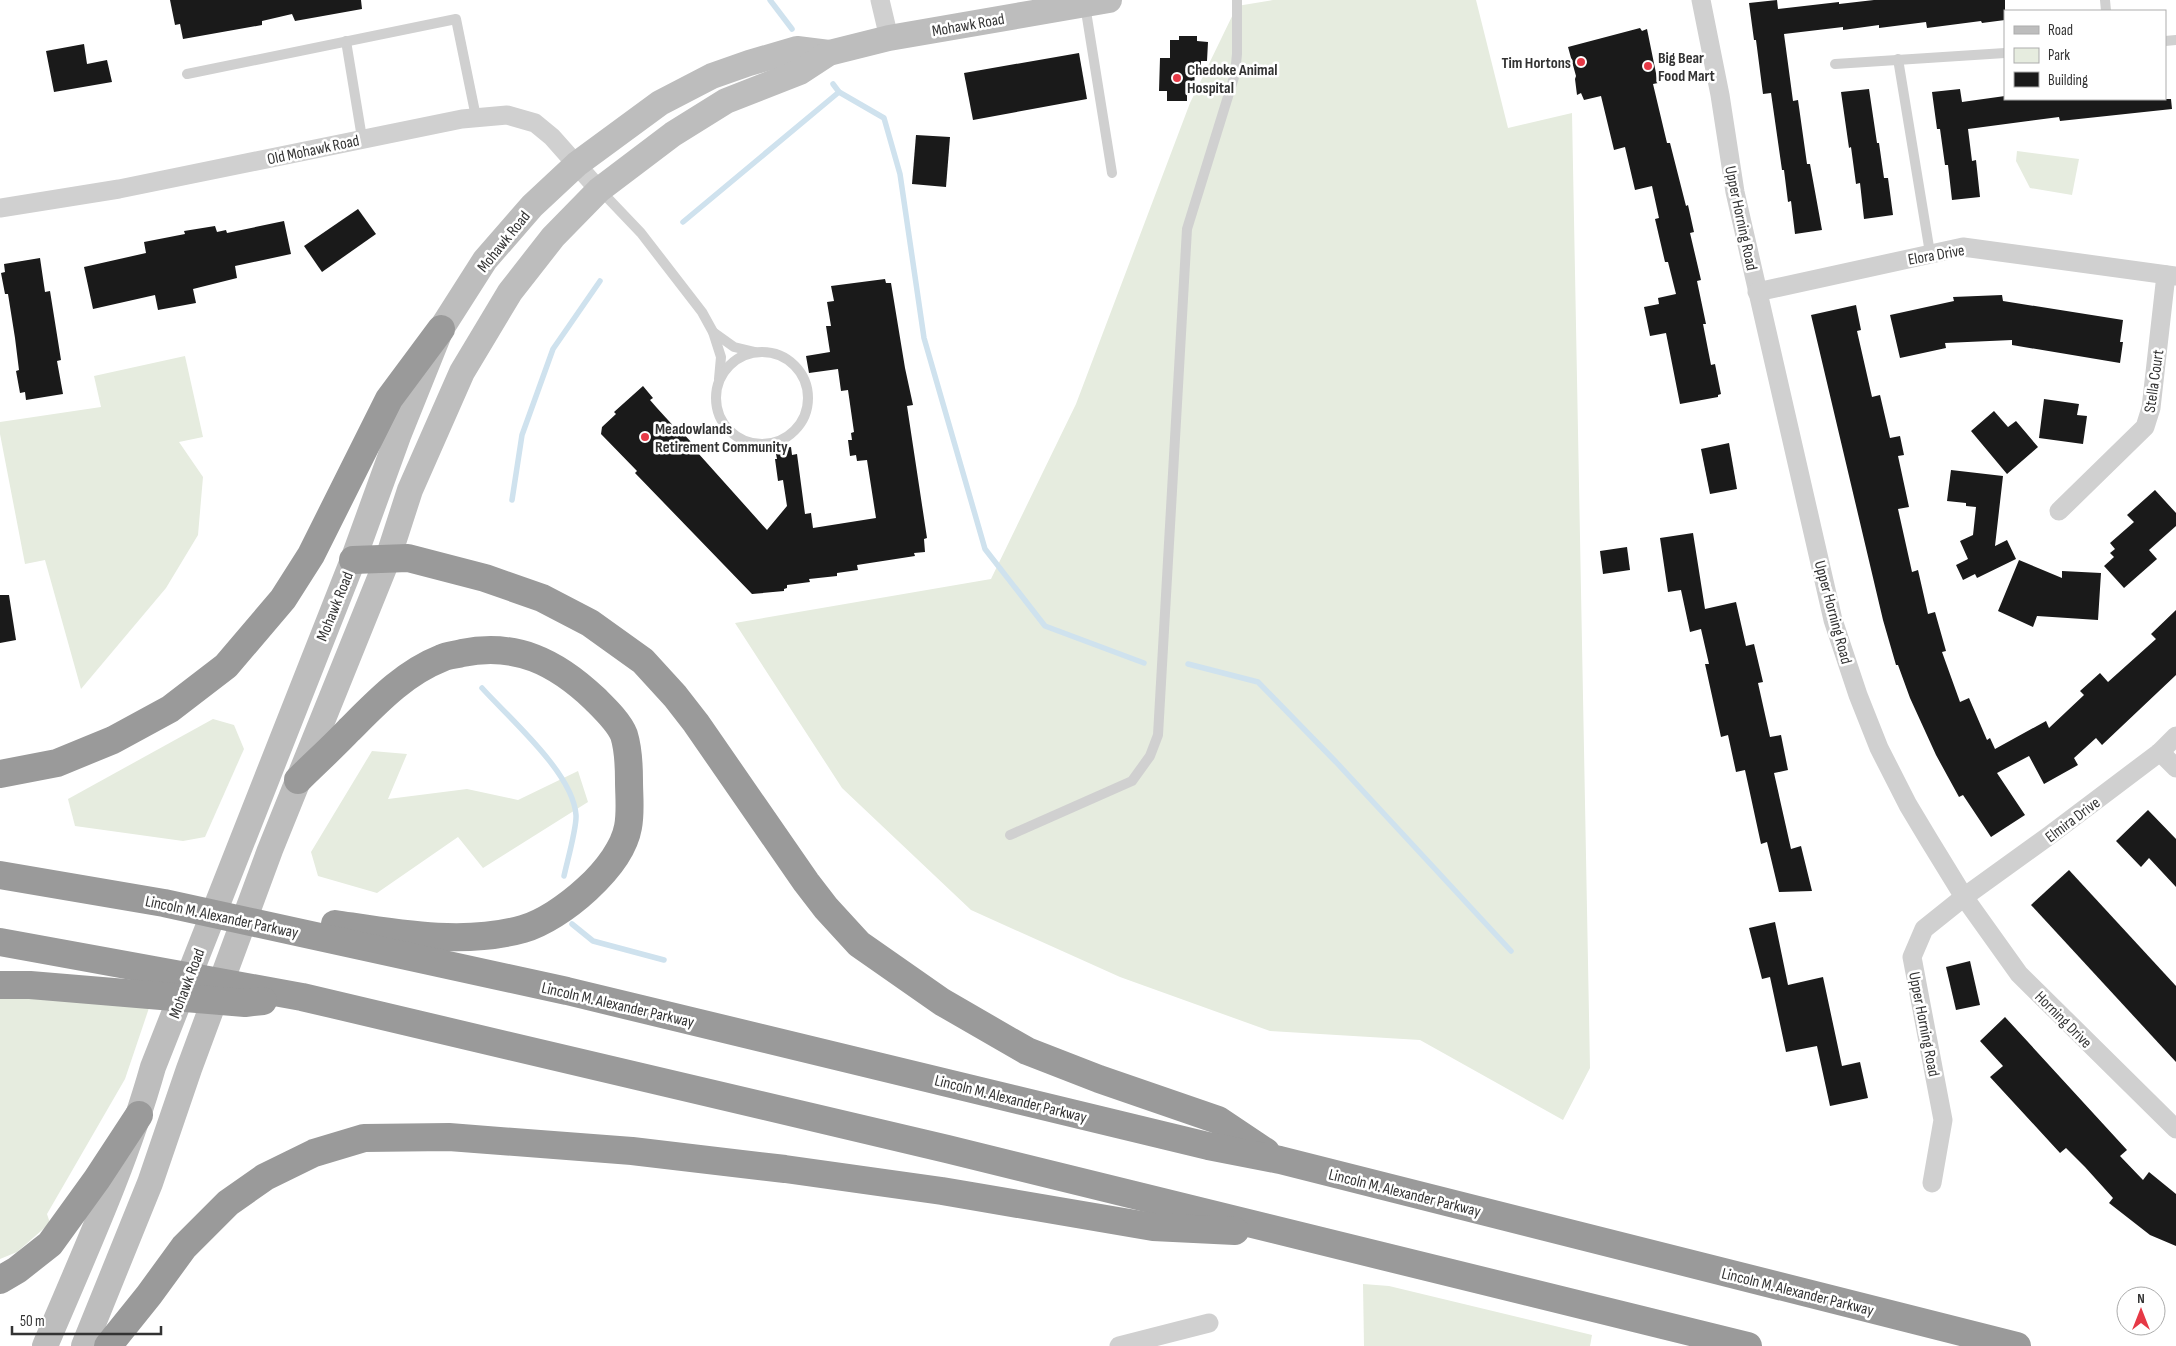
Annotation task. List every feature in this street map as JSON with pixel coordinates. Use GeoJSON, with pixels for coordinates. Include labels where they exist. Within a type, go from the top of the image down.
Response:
{"type":"FeatureCollection","features":[{"type":"Feature","properties":{"kind":"highway"},"geometry":{"type":"LineString","coordinates":[[0,774],[57,763],[113,740],[170,709],[226,666],[283,600],[312,555],[389,399],[442,329]]}},
{"type":"Feature","properties":{"kind":"highway"},"geometry":{"type":"LineString","coordinates":[[353,560],[408,558],[485,578],[542,598],[590,623],[643,661],[675,696],[696,723],[806,882],[826,908],[859,944],[942,1002],[1027,1051],[1099,1079],[1218,1120],[1280,1160]]}},
{"type":"Feature","properties":{"kind":"highway"},"geometry":{"type":"LineString","coordinates":[[164,903],[202,897],[336,924],[424,936],[485,937],[524,929],[556,914],[586,890],[613,861],[628,829],[629,770],[624,734],[604,708],[582,687],[551,665],[515,651],[483,649],[443,658],[408,676],[370,707],[298,780]]}},
{"type":"Feature","properties":{"kind":"highway","name":"Lincoln M. Alexander Parkway"},"geometry":{"type":"LineString","coordinates":[[0,875],[164,903],[567,991],[1208,1146],[1280,1160],[2017,1346]]}},
{"type":"Feature","properties":{"kind":"highway"},"geometry":{"type":"LineString","coordinates":[[0,942],[302,996],[1295,1233],[1748,1346]]}},
{"type":"Feature","properties":{"kind":"highway"},"geometry":{"type":"LineString","coordinates":[[0,985],[30,985],[245,1004],[302,996]]}},
{"type":"Feature","properties":{"kind":"highway"},"geometry":{"type":"LineString","coordinates":[[0,1280],[17,1270],[50,1244],[97,1179],[139,1115]]}},
{"type":"Feature","properties":{"kind":"highway"},"geometry":{"type":"LineString","coordinates":[[108,1346],[149,1295],[184,1246],[228,1203],[265,1177],[314,1153],[364,1138],[449,1137],[632,1151],[785,1169],[942,1191],[1153,1227],[1295,1233]]}},
{"type":"Feature","properties":{"kind":"main road","name":"Mohawk Road"},"geometry":{"type":"LineString","coordinates":[[84,1346],[150,1183],[189,1069],[270,850],[388,558],[410,490],[462,372],[510,292],[553,237],[599,190],[673,134],[708,111],[745,93],[800,72],[829,53],[889,38],[1097,2]]}},
{"type":"Feature","properties":{"kind":"main road","name":"Mohawk Road"},"geometry":{"type":"LineString","coordinates":[[44,1346],[98,1221],[139,1115],[153,1068],[238,848],[353,560],[398,436],[442,329],[485,260],[532,206],[578,164],[660,103],[712,76],[749,63],[797,49],[829,53]]}},
{"type":"Feature","properties":{"kind":"street"},"geometry":{"type":"LineString","coordinates":[[880,0],[889,38]]}},
{"type":"Feature","properties":{"kind":"street","name":"Upper Horning Road"},"geometry":{"type":"LineString","coordinates":[[1701,0],[1720,94],[1735,192],[1833,620],[1852,678],[1879,748],[1894,779],[1964,897],[1924,929],[1912,957],[1943,1120],[1932,1183]]}},
{"type":"Feature","properties":{"kind":"street","name":"Old Mohawk Road"},"geometry":{"type":"LineString","coordinates":[[0,208],[119,189],[362,138],[476,117],[507,115],[534,123],[552,137],[578,164],[599,190]]}},
{"type":"Feature","properties":{"kind":"street","name":"Elora Drive"},"geometry":{"type":"LineString","coordinates":[[1757,292],[1963,247],[2171,275]]}},
{"type":"Feature","properties":{"kind":"street","name":"Stella Court"},"geometry":{"type":"LineString","coordinates":[[2059,511],[2145,427],[2151,408],[2171,275]]}},
{"type":"Feature","properties":{"kind":"street","name":"Elmira Drive"},"geometry":{"type":"LineString","coordinates":[[1964,897],[2160,752],[2176,736]]}},
{"type":"Feature","properties":{"kind":"street"},"geometry":{"type":"LineString","coordinates":[[2160,752],[2176,768]]}},
{"type":"Feature","properties":{"kind":"street","name":"Horning Drive"},"geometry":{"type":"LineString","coordinates":[[1964,897],[2019,974],[2176,1129]]}},
{"type":"Feature","properties":{"kind":"street"},"geometry":{"type":"LineString","coordinates":[[1119,1346],[1209,1323]]}},
{"type":"Feature","properties":{"kind":"lane"},"geometry":{"type":"LineString","coordinates":[[1010,835],[1132,781],[1150,756],[1158,735],[1187,229],[1235,74],[1238,54],[1238,0]]}},
{"type":"Feature","properties":{"kind":"lane"},"geometry":{"type":"LineString","coordinates":[[1097,2],[1112,173]]}},
{"type":"Feature","properties":{"kind":"lane"},"geometry":{"type":"LineString","coordinates":[[186,74],[456,19],[476,117]]}},
{"type":"Feature","properties":{"kind":"lane"},"geometry":{"type":"LineString","coordinates":[[346,42],[362,138]]}},
{"type":"Feature","properties":{"kind":"lane"},"geometry":{"type":"LineString","coordinates":[[1835,64],[2004,53]]}},
{"type":"Feature","properties":{"kind":"lane"},"geometry":{"type":"LineString","coordinates":[[1898,59],[1930,253]]}},
{"type":"Feature","properties":{"kind":"lane"},"geometry":{"type":"LineString","coordinates":[[599,190],[641,233],[702,312],[713,332],[721,357],[716,396],[718,412],[727,427],[739,438],[754,443],[771,443],[791,434],[802,421],[808,406],[808,390],[802,375],[792,363],[778,354],[734,347],[713,332]]}},
{"type":"Feature","properties":{"kind":"lane"},"geometry":{"type":"LineString","coordinates":[[719,380],[728,367],[741,357],[756,352]]}},
{"type":"Feature","properties":{"kind":"green space"},"geometry":{"type":"Polygon","coordinates":[[[1273,0],[1476,0],[1508,128],[1572,113],[1590,1068],[1563,1120],[1420,1040],[1270,1031],[1120,977],[971,910],[842,788],[735,623],[991,579],[1076,404],[1190,103],[1237,6],[1273,0]]]}},
{"type":"Feature","properties":{"kind":"green space"},"geometry":{"type":"Polygon","coordinates":[[[2017,151],[2079,159],[2072,195],[2030,188],[2016,161],[2017,151]]]}},
{"type":"Feature","properties":{"kind":"green space"},"geometry":{"type":"Polygon","coordinates":[[[185,356],[203,437],[179,442],[203,477],[198,535],[166,588],[81,689],[45,560],[25,564],[0,434],[0,422],[101,407],[94,376],[185,356]]]}},
{"type":"Feature","properties":{"kind":"green space"},"geometry":{"type":"Polygon","coordinates":[[[213,719],[234,725],[244,749],[205,837],[183,841],[75,826],[68,799],[213,719]]]}},
{"type":"Feature","properties":{"kind":"green space"},"geometry":{"type":"Polygon","coordinates":[[[372,751],[407,754],[388,799],[467,789],[518,800],[578,771],[588,802],[483,868],[458,837],[377,893],[318,876],[311,852],[372,751]]]}},
{"type":"Feature","properties":{"kind":"green space"},"geometry":{"type":"Polygon","coordinates":[[[0,997],[149,1008],[125,1079],[47,1214],[50,1223],[17,1252],[0,1259],[0,997]]]}},
{"type":"Feature","properties":{"kind":"green space"},"geometry":{"type":"Polygon","coordinates":[[[1363,1284],[1389,1286],[1592,1335],[1590,1346],[1364,1346],[1363,1284]]]}},
{"type":"Feature","properties":{"kind":"building"},"geometry":{"type":"Polygon","coordinates":[[[170,0],[361,0],[362,9],[295,21],[292,14],[262,21],[262,25],[183,39],[180,24],[175,25],[170,0]]]}},
{"type":"Feature","properties":{"kind":"building"},"geometry":{"type":"Polygon","coordinates":[[[1777,0],[1778,9],[1874,0],[2005,0],[2005,10],[2004,20],[1982,23],[1981,21],[1927,28],[1926,22],[1879,28],[1879,25],[1843,30],[1843,27],[1784,34],[1793,101],[1798,100],[1807,164],[1810,164],[1822,230],[1795,234],[1791,201],[1788,202],[1784,170],[1782,170],[1771,93],[1763,94],[1749,3],[1777,0]]]}},
{"type":"Feature","properties":{"kind":"building"},"geometry":{"type":"Polygon","coordinates":[[[1640,28],[1642,31],[1647,29],[1658,83],[1653,84],[1667,143],[1670,143],[1694,232],[1690,233],[1701,280],[1697,281],[1706,324],[1703,324],[1711,365],[1715,364],[1721,394],[1718,397],[1680,404],[1666,333],[1650,336],[1644,307],[1659,304],[1658,298],[1676,294],[1668,262],[1665,262],[1655,219],[1659,218],[1652,186],[1635,190],[1625,147],[1614,150],[1601,96],[1584,100],[1581,93],[1577,95],[1576,76],[1568,47],[1640,28]]]}},
{"type":"Feature","properties":{"kind":"building","name":"Chedoke Animal Hospital"},"geometry":{"type":"Polygon","coordinates":[[[1179,36],[1197,36],[1197,41],[1208,42],[1207,61],[1201,61],[1201,68],[1195,68],[1194,92],[1187,92],[1187,101],[1167,101],[1167,91],[1159,91],[1160,58],[1170,58],[1170,40],[1179,40],[1179,36]]]}},
{"type":"Feature","properties":{"kind":"building"},"geometry":{"type":"Polygon","coordinates":[[[84,44],[87,64],[107,60],[112,82],[54,92],[46,51],[84,44]]]}},
{"type":"Feature","properties":{"kind":"building"},"geometry":{"type":"Polygon","coordinates":[[[1079,53],[1087,99],[973,120],[964,73],[1079,53]]]}},
{"type":"Feature","properties":{"kind":"building"},"geometry":{"type":"Polygon","coordinates":[[[1869,89],[1877,143],[1879,143],[1884,178],[1888,178],[1893,215],[1864,219],[1860,183],[1856,184],[1841,92],[1869,89]]]}},
{"type":"Feature","properties":{"kind":"building"},"geometry":{"type":"Polygon","coordinates":[[[1960,89],[1962,102],[2004,96],[2004,100],[2171,99],[2172,109],[2060,121],[2059,117],[1968,129],[1972,161],[1976,160],[1980,197],[1952,200],[1948,165],[1945,165],[1940,129],[1937,129],[1932,92],[1960,89]]]}},
{"type":"Feature","properties":{"kind":"building"},"geometry":{"type":"Polygon","coordinates":[[[916,135],[950,137],[946,187],[912,184],[916,135]]]}},
{"type":"Feature","properties":{"kind":"building"},"geometry":{"type":"Polygon","coordinates":[[[358,209],[376,234],[322,272],[304,246],[358,209]]]}},
{"type":"Feature","properties":{"kind":"building"},"geometry":{"type":"Polygon","coordinates":[[[284,221],[291,254],[235,266],[237,278],[193,289],[196,303],[158,310],[155,295],[93,309],[84,267],[146,253],[144,242],[185,234],[184,231],[215,226],[217,232],[226,230],[227,233],[284,221]]]}},
{"type":"Feature","properties":{"kind":"building"},"geometry":{"type":"Polygon","coordinates":[[[40,258],[45,292],[50,291],[61,360],[57,361],[63,394],[26,400],[25,392],[20,393],[16,371],[19,370],[15,338],[8,294],[5,294],[1,273],[5,272],[4,264],[40,258]]]}},
{"type":"Feature","properties":{"kind":"building","name":"Meadowlands Retirement Community"},"geometry":{"type":"Polygon","coordinates":[[[885,279],[886,283],[891,283],[913,405],[907,406],[927,538],[924,539],[925,552],[914,553],[915,556],[857,565],[858,570],[837,573],[837,576],[809,579],[810,582],[787,585],[784,591],[752,594],[635,473],[637,471],[601,434],[602,427],[616,414],[614,412],[643,386],[653,398],[650,400],[678,431],[680,430],[691,442],[689,443],[767,530],[787,506],[783,480],[778,481],[775,449],[791,447],[792,455],[797,454],[805,514],[811,513],[813,528],[876,518],[867,460],[857,461],[856,455],[850,456],[848,440],[852,440],[851,433],[854,432],[848,390],[841,391],[838,369],[809,373],[806,356],[830,352],[826,326],[831,326],[827,302],[834,301],[831,286],[885,279]]]}},
{"type":"Feature","properties":{"kind":"building"},"geometry":{"type":"Polygon","coordinates":[[[2002,295],[2003,301],[2123,320],[2120,342],[2123,342],[2120,363],[2012,345],[2012,340],[1945,343],[1946,348],[1900,358],[1890,315],[1954,301],[1953,297],[2002,295]]]}},
{"type":"Feature","properties":{"kind":"building"},"geometry":{"type":"Polygon","coordinates":[[[1856,305],[1861,330],[1857,331],[1872,397],[1880,395],[1890,438],[1900,436],[1904,455],[1898,456],[1909,507],[1898,509],[1912,572],[1918,570],[1928,614],[1935,612],[1946,651],[1942,652],[1960,702],[1969,698],[1987,740],[1990,738],[1995,749],[2046,721],[2049,728],[2084,695],[2080,691],[2100,673],[2108,682],[2156,639],[2151,634],[2176,610],[2176,675],[2102,745],[2096,738],[2074,758],[2078,765],[2044,784],[2029,756],[1997,773],[2025,815],[1991,837],[1963,795],[1959,797],[1936,755],[1910,698],[1898,665],[1896,665],[1883,620],[1811,315],[1856,305]]]}},
{"type":"Feature","properties":{"kind":"building"},"geometry":{"type":"Polygon","coordinates":[[[2044,399],[2079,404],[2077,415],[2087,416],[2083,444],[2039,438],[2044,399]]]}},
{"type":"Feature","properties":{"kind":"building"},"geometry":{"type":"Polygon","coordinates":[[[1994,411],[2008,427],[2016,421],[2038,447],[2007,474],[1971,431],[1994,411]]]}},
{"type":"Feature","properties":{"kind":"building"},"geometry":{"type":"Polygon","coordinates":[[[1729,443],[1737,489],[1710,494],[1701,449],[1729,443]]]}},
{"type":"Feature","properties":{"kind":"building"},"geometry":{"type":"Polygon","coordinates":[[[1951,470],[2003,476],[1995,546],[2007,540],[2016,559],[1977,578],[1975,574],[1963,580],[1956,565],[1968,559],[1960,541],[1973,535],[1976,507],[1966,506],[1966,503],[1947,501],[1951,470]]]}},
{"type":"Feature","properties":{"kind":"building"},"geometry":{"type":"Polygon","coordinates":[[[2155,490],[2176,513],[2176,526],[2149,550],[2157,559],[2124,588],[2104,566],[2114,557],[2110,553],[2115,549],[2110,543],[2134,522],[2127,515],[2155,490]]]}},
{"type":"Feature","properties":{"kind":"building"},"geometry":{"type":"Polygon","coordinates":[[[1693,533],[1705,609],[1736,602],[1746,646],[1754,644],[1763,682],[1758,683],[1770,737],[1781,735],[1788,770],[1774,773],[1791,849],[1801,846],[1812,891],[1779,892],[1767,842],[1761,844],[1745,770],[1736,772],[1728,735],[1721,737],[1705,664],[1709,664],[1701,629],[1690,632],[1681,590],[1668,592],[1660,538],[1693,533]]]}},
{"type":"Feature","properties":{"kind":"building"},"geometry":{"type":"Polygon","coordinates":[[[1627,547],[1630,570],[1603,574],[1600,551],[1627,547]]]}},
{"type":"Feature","properties":{"kind":"building"},"geometry":{"type":"Polygon","coordinates":[[[2019,560],[2062,578],[2062,571],[2101,573],[2098,620],[2037,616],[2033,627],[1998,611],[2019,560]]]}},
{"type":"Feature","properties":{"kind":"building"},"geometry":{"type":"Polygon","coordinates":[[[0,595],[9,595],[16,640],[0,643],[0,595]]]}},
{"type":"Feature","properties":{"kind":"building"},"geometry":{"type":"Polygon","coordinates":[[[2148,810],[2176,839],[2176,887],[2149,858],[2141,867],[2116,841],[2148,810]]]}},
{"type":"Feature","properties":{"kind":"building"},"geometry":{"type":"Polygon","coordinates":[[[2069,870],[2176,986],[2176,1062],[2031,905],[2069,870]]]}},
{"type":"Feature","properties":{"kind":"building"},"geometry":{"type":"Polygon","coordinates":[[[1775,922],[1788,985],[1823,977],[1842,1066],[1860,1062],[1868,1098],[1830,1106],[1817,1046],[1786,1052],[1770,977],[1762,979],[1749,928],[1775,922]]]}},
{"type":"Feature","properties":{"kind":"building"},"geometry":{"type":"Polygon","coordinates":[[[1970,961],[1980,1005],[1956,1010],[1946,967],[1970,961]]]}},
{"type":"Feature","properties":{"kind":"building"},"geometry":{"type":"Polygon","coordinates":[[[2005,1017],[2127,1150],[2120,1156],[2143,1180],[2149,1172],[2176,1194],[2176,1246],[2150,1235],[2109,1203],[2113,1198],[2085,1167],[2066,1148],[2060,1153],[1990,1077],[2003,1066],[1980,1041],[2005,1017]]]}},
{"type":"Feature","properties":{"kind":"waterway"},"geometry":{"type":"LineString","coordinates":[[770,0],[792,29]]}},
{"type":"Feature","properties":{"kind":"waterway"},"geometry":{"type":"LineString","coordinates":[[833,84],[839,92],[884,118],[900,174],[924,338],[985,549],[1045,626],[1144,663]]}},
{"type":"Feature","properties":{"kind":"waterway"},"geometry":{"type":"LineString","coordinates":[[683,222],[839,92]]}},
{"type":"Feature","properties":{"kind":"waterway"},"geometry":{"type":"LineString","coordinates":[[512,500],[522,435],[553,349],[600,281]]}},
{"type":"Feature","properties":{"kind":"waterway"},"geometry":{"type":"LineString","coordinates":[[1188,664],[1258,682],[1336,762],[1511,951]]}},
{"type":"Feature","properties":{"kind":"waterway"},"geometry":{"type":"LineString","coordinates":[[482,688],[538,747],[564,782],[572,799],[576,820],[564,876]]}},
{"type":"Feature","properties":{"kind":"waterway"},"geometry":{"type":"LineString","coordinates":[[572,924],[593,941],[664,960]]}},
{"type":"Feature","properties":{"kind":"place","name":"Tim Hortons"},"geometry":{"type":"Point","coordinates":[1581,62]}},
{"type":"Feature","properties":{"kind":"place","name":"Big Bear Food Mart"},"geometry":{"type":"Point","coordinates":[1648,66]}},
{"type":"Feature","properties":{"kind":"place","name":"Chedoke Animal Hospital"},"geometry":{"type":"Point","coordinates":[1177,78]}},
{"type":"Feature","properties":{"kind":"place","name":"Meadowlands Retirement Community"},"geometry":{"type":"Point","coordinates":[645,437]}}]}
